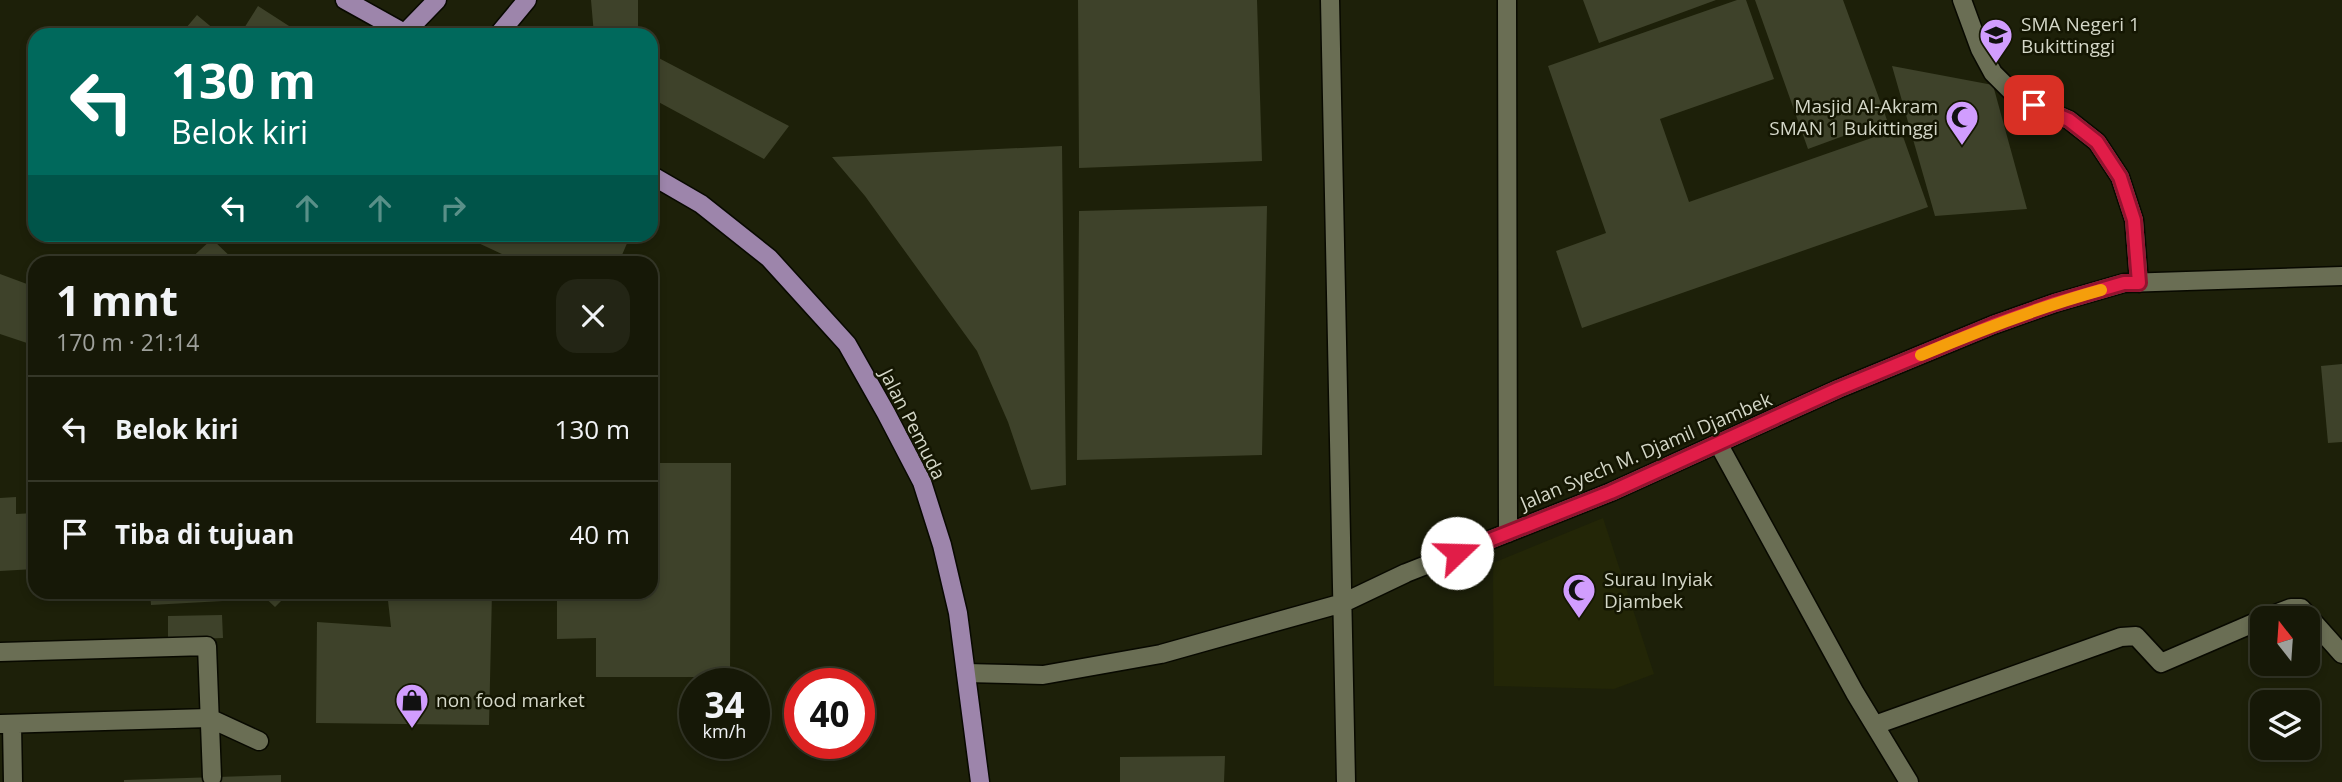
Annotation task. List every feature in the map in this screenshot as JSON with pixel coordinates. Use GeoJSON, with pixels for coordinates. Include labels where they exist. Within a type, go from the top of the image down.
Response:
{"type":"FeatureCollection","features":[{"type":"Feature","properties":{"kind":"main road"},"geometry":{"type":"LineString","coordinates":[[345,0],[395,28]]}},
{"type":"Feature","properties":{"kind":"main road"},"geometry":{"type":"LineString","coordinates":[[411,28],[436,0]]}},
{"type":"Feature","properties":{"kind":"main road"},"geometry":{"type":"LineString","coordinates":[[504,28],[527,0]]}},
{"type":"Feature","properties":{"kind":"main road","name":"Jalan Pemuda"},"geometry":{"type":"LineString","coordinates":[[658,179],[701,204],[769,258],[847,344],[887,413],[922,482],[946,559],[958,612],[980,782]]}},
{"type":"Feature","properties":{"kind":"street"},"geometry":{"type":"LineString","coordinates":[[1329,0],[1346,782]]}},
{"type":"Feature","properties":{"kind":"street"},"geometry":{"type":"LineString","coordinates":[[1507,0],[1508,533]]}},
{"type":"Feature","properties":{"kind":"street"},"geometry":{"type":"LineString","coordinates":[[1962,0],[1980,49],[1993,73],[2017,97],[2069,120],[2097,142],[2120,177],[2134,220],[2139,283]]}},
{"type":"Feature","properties":{"kind":"street","name":"Jalan Syech M. Djamil Djambek"},"geometry":{"type":"LineString","coordinates":[[966,673],[1043,675],[1161,654],[1343,603],[1406,573],[1611,492],[1838,389],[1993,325],[2124,283],[2342,275]]}},
{"type":"Feature","properties":{"kind":"street"},"geometry":{"type":"LineString","coordinates":[[1719,444],[1909,782]]}},
{"type":"Feature","properties":{"kind":"street"},"geometry":{"type":"LineString","coordinates":[[1875,725],[2120,637],[2136,636],[2161,663],[2250,624]]}},
{"type":"Feature","properties":{"kind":"street"},"geometry":{"type":"LineString","coordinates":[[2320,630],[2342,654]]}},
{"type":"Feature","properties":{"kind":"street"},"geometry":{"type":"LineString","coordinates":[[0,652],[206,646],[212,777]]}},
{"type":"Feature","properties":{"kind":"street"},"geometry":{"type":"LineString","coordinates":[[13,782],[6,724],[209,718],[258,741]]}},
{"type":"Feature","properties":{"kind":"shaded area"},"geometry":{"type":"Polygon","coordinates":[[[1603,518],[1654,674],[1614,689],[1494,686],[1493,563],[1603,518]]]}},
{"type":"Feature","properties":{"kind":"building"},"geometry":{"type":"Polygon","coordinates":[[[591,0],[638,0],[638,28],[593,28],[591,0]]]}},
{"type":"Feature","properties":{"kind":"building"},"geometry":{"type":"Polygon","coordinates":[[[1078,0],[1257,0],[1262,161],[1079,168],[1078,0]]]}},
{"type":"Feature","properties":{"kind":"building"},"geometry":{"type":"Polygon","coordinates":[[[1583,0],[1716,0],[1599,43],[1583,0]]]}},
{"type":"Feature","properties":{"kind":"building"},"geometry":{"type":"Polygon","coordinates":[[[1737,0],[1746,0],[1774,79],[1660,119],[1689,202],[1900,128],[1928,207],[1582,328],[1556,251],[1606,233],[1548,66],[1737,0]]]}},
{"type":"Feature","properties":{"kind":"building"},"geometry":{"type":"Polygon","coordinates":[[[1755,0],[1843,0],[1887,120],[1808,149],[1755,0]]]}},
{"type":"Feature","properties":{"kind":"building"},"geometry":{"type":"Polygon","coordinates":[[[258,6],[292,28],[244,28],[258,6]]]}},
{"type":"Feature","properties":{"kind":"building"},"geometry":{"type":"Polygon","coordinates":[[[197,15],[213,28],[186,28],[197,15]]]}},
{"type":"Feature","properties":{"kind":"building"},"geometry":{"type":"Polygon","coordinates":[[[658,58],[789,126],[764,159],[658,102],[658,58]]]}},
{"type":"Feature","properties":{"kind":"building","name":"Masjid Al-Akram SMAN 1 Bukittinggi"},"geometry":{"type":"Polygon","coordinates":[[[1892,66],[1993,85],[2027,209],[1935,216],[1892,66]]]}},
{"type":"Feature","properties":{"kind":"building"},"geometry":{"type":"Polygon","coordinates":[[[1062,146],[1066,485],[1031,490],[1008,422],[977,351],[865,196],[832,157],[1062,146]]]}},
{"type":"Feature","properties":{"kind":"building"},"geometry":{"type":"Polygon","coordinates":[[[1267,206],[1262,455],[1077,460],[1079,211],[1267,206]]]}},
{"type":"Feature","properties":{"kind":"building"},"geometry":{"type":"Polygon","coordinates":[[[209,242],[215,242],[230,256],[194,256],[209,242]]]}},
{"type":"Feature","properties":{"kind":"building"},"geometry":{"type":"Polygon","coordinates":[[[476,242],[628,242],[622,256],[506,256],[476,242]]]}},
{"type":"Feature","properties":{"kind":"building"},"geometry":{"type":"Polygon","coordinates":[[[0,274],[28,284],[28,340],[27,343],[0,334],[0,274]]]}},
{"type":"Feature","properties":{"kind":"building"},"geometry":{"type":"Polygon","coordinates":[[[2342,364],[2342,442],[2328,443],[2321,366],[2342,364]]]}},
{"type":"Feature","properties":{"kind":"building"},"geometry":{"type":"Polygon","coordinates":[[[658,463],[731,463],[730,668],[679,668],[679,677],[596,677],[596,638],[557,639],[557,599],[658,599],[658,463]]]}},
{"type":"Feature","properties":{"kind":"building"},"geometry":{"type":"Polygon","coordinates":[[[16,497],[16,514],[28,513],[28,569],[0,571],[0,498],[16,497]]]}},
{"type":"Feature","properties":{"kind":"building"},"geometry":{"type":"Polygon","coordinates":[[[151,599],[223,601],[151,605],[151,599]]]}},
{"type":"Feature","properties":{"kind":"building"},"geometry":{"type":"Polygon","coordinates":[[[266,599],[283,599],[275,607],[266,599]]]}},
{"type":"Feature","properties":{"kind":"building"},"geometry":{"type":"Polygon","coordinates":[[[388,599],[492,599],[489,725],[316,723],[317,622],[391,627],[388,599]]]}},
{"type":"Feature","properties":{"kind":"building"},"geometry":{"type":"Polygon","coordinates":[[[222,615],[223,638],[168,640],[168,616],[222,615]]]}},
{"type":"Feature","properties":{"kind":"building"},"geometry":{"type":"Polygon","coordinates":[[[1225,756],[1224,782],[1120,782],[1120,757],[1225,756]]]}},
{"type":"Feature","properties":{"kind":"building"},"geometry":{"type":"Polygon","coordinates":[[[281,775],[281,782],[124,782],[124,780],[281,775]]]}},
{"type":"Feature","properties":{"kind":"slow traffic"},"geometry":{"type":"LineString","coordinates":[[1921,355],[1993,325],[2101,290]]}},
{"type":"Feature","properties":{"kind":"place","name":"SMA Negeri 1 Bukittinggi"},"geometry":{"type":"Point","coordinates":[1996,65]}},
{"type":"Feature","properties":{"kind":"place","name":"Masjid Al-Akram SMAN 1 Bukittinggi"},"geometry":{"type":"Point","coordinates":[1962,147]}},
{"type":"Feature","properties":{"kind":"place","name":"Surau Inyiak Djambek"},"geometry":{"type":"Point","coordinates":[1579,620]}},
{"type":"Feature","properties":{"kind":"place","name":"non food market"},"geometry":{"type":"Point","coordinates":[412,730]}},
{"type":"Feature","properties":{"kind":"route"},"geometry":{"type":"LineString","coordinates":[[1457,553],[1611,492],[1838,389],[1993,325],[2124,283],[2139,283],[2134,220],[2120,177],[2097,142],[2069,120],[2034,105]]}}]}
